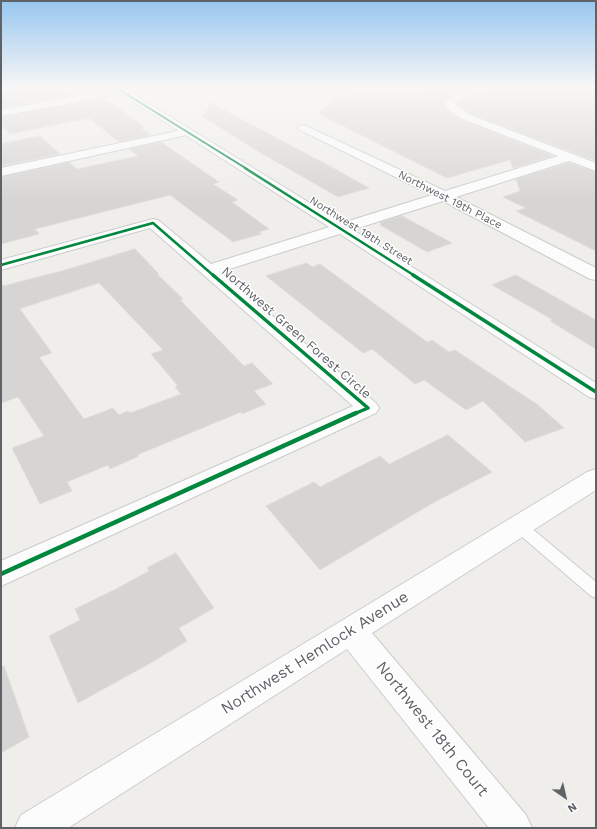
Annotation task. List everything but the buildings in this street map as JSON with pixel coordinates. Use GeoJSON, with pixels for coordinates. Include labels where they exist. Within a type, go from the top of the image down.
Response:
{"type":"FeatureCollection","features":[{"type":"Feature","properties":{"kind":"street","name":"Northwest 19th Street"},"geometry":{"type":"LineString","coordinates":[[177,126],[342,229],[596,392]]}},
{"type":"Feature","properties":{"kind":"street"},"geometry":{"type":"LineString","coordinates":[[489,126],[596,167]]}},
{"type":"Feature","properties":{"kind":"street","name":"Northwest 19th Place"},"geometry":{"type":"LineString","coordinates":[[304,128],[444,196],[596,275]]}},
{"type":"Feature","properties":{"kind":"street"},"geometry":{"type":"LineString","coordinates":[[1,172],[187,132]]}},
{"type":"Feature","properties":{"kind":"street"},"geometry":{"type":"LineString","coordinates":[[209,270],[569,157]]}},
{"type":"Feature","properties":{"kind":"street","name":"Northwest Green Forest Circle"},"geometry":{"type":"LineString","coordinates":[[1,265],[153,223],[368,408],[1,574]]}},
{"type":"Feature","properties":{"kind":"street","name":"Northwest Hemlock Avenue"},"geometry":{"type":"LineString","coordinates":[[34,828],[596,478]]}},
{"type":"Feature","properties":{"kind":"street","name":"Northwest 18th Court"},"geometry":{"type":"LineString","coordinates":[[351,631],[513,828]]}},
{"type":"Feature","properties":{"kind":"lane"},"geometry":{"type":"LineString","coordinates":[[519,526],[596,591]]}},
{"type":"Feature","properties":{"kind":"cycle path"},"geometry":{"type":"LineString","coordinates":[[177,126],[342,229],[596,392]]}},
{"type":"Feature","properties":{"kind":"cycle path"},"geometry":{"type":"LineString","coordinates":[[1,265],[153,223],[368,408],[1,574]]}}]}
